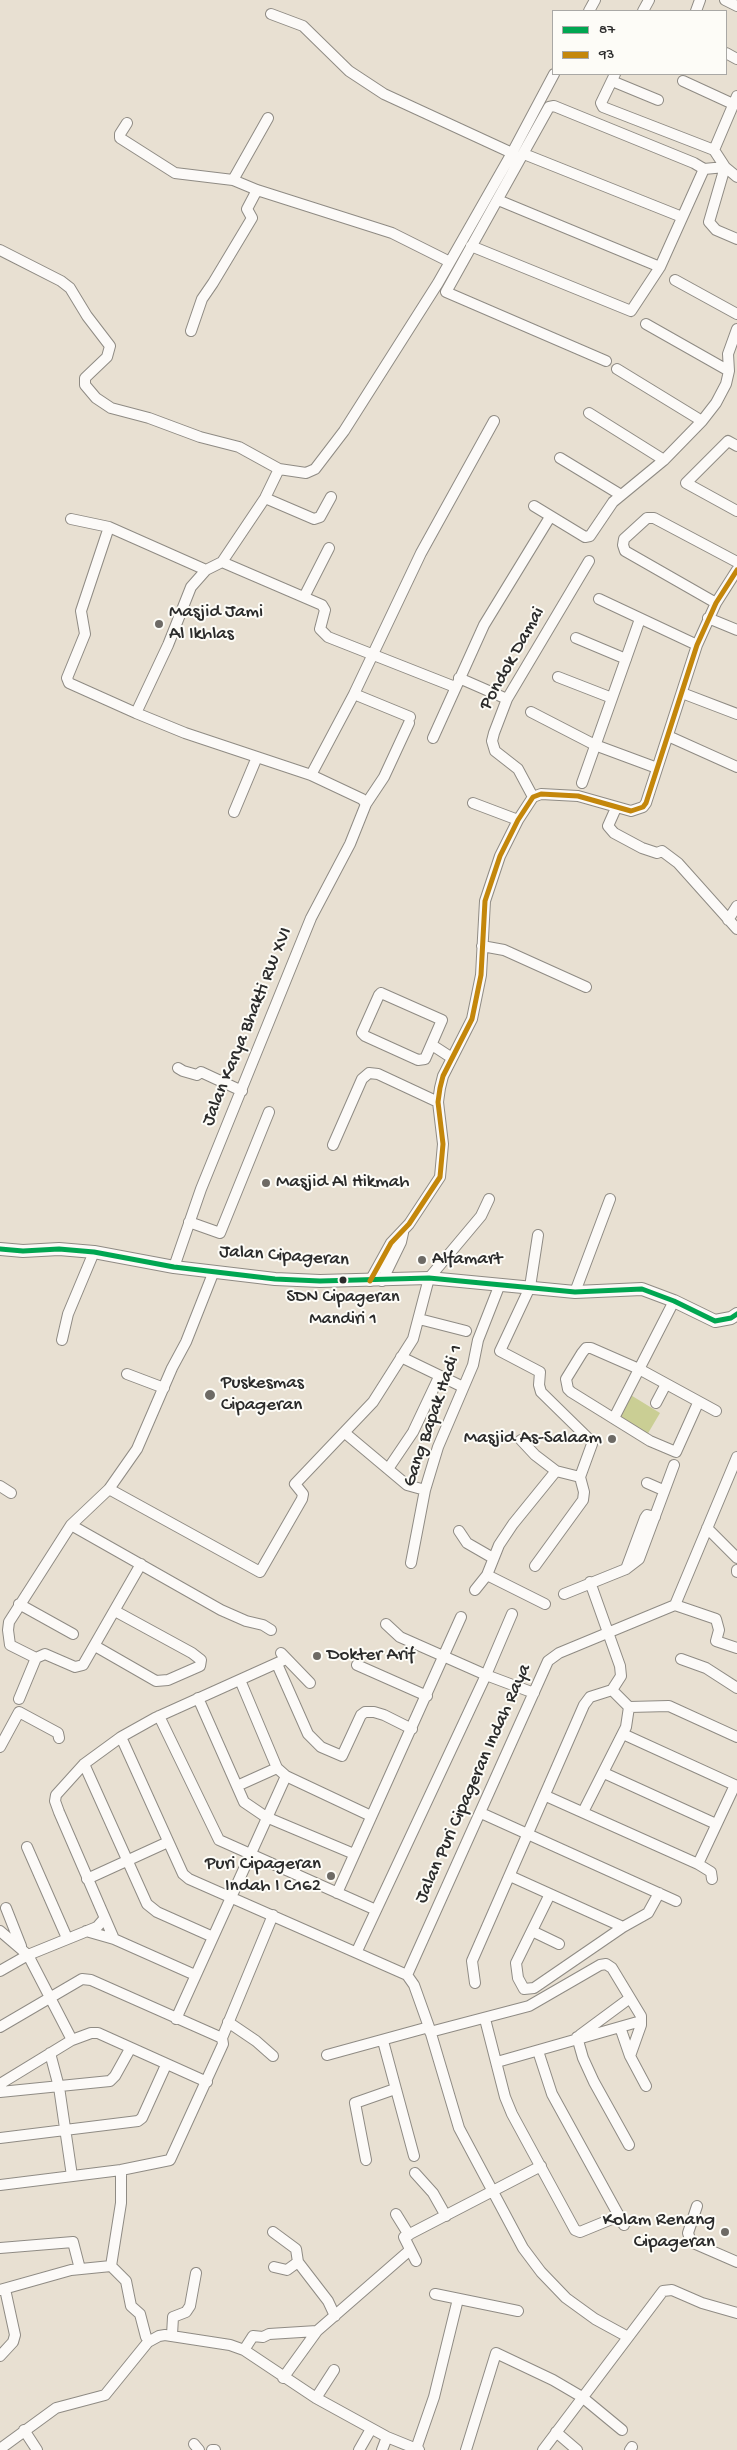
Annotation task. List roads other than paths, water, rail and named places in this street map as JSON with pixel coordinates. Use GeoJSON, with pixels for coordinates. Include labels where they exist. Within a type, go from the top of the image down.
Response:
{"type":"FeatureCollection","features":[{"type":"Feature","properties":{"kind":"street"},"geometry":{"type":"LineString","coordinates":[[725,0],[737,6]]}},
{"type":"Feature","properties":{"kind":"street"},"geometry":{"type":"LineString","coordinates":[[271,14],[303,26],[350,71],[384,94],[512,153]]}},
{"type":"Feature","properties":{"kind":"street"},"geometry":{"type":"LineString","coordinates":[[553,75],[512,153],[470,246],[447,288],[449,295],[606,360]]}},
{"type":"Feature","properties":{"kind":"street"},"geometry":{"type":"LineString","coordinates":[[658,100],[613,77],[601,103],[603,107],[714,150],[726,167],[737,177]]}},
{"type":"Feature","properties":{"kind":"street"},"geometry":{"type":"LineString","coordinates":[[683,81],[735,100],[714,150]]}},
{"type":"Feature","properties":{"kind":"street"},"geometry":{"type":"LineString","coordinates":[[0,250],[61,281],[70,288],[87,316],[110,346],[110,352],[85,378],[85,385],[96,398],[111,408],[149,418],[200,437],[239,447],[279,469],[298,473],[315,469],[344,431],[450,262],[483,215],[498,200],[548,109],[554,106],[694,163],[704,169],[726,167]]}},
{"type":"Feature","properties":{"kind":"street"},"geometry":{"type":"LineString","coordinates":[[233,180],[268,118]]}},
{"type":"Feature","properties":{"kind":"street"},"geometry":{"type":"LineString","coordinates":[[127,123],[120,134],[120,138],[175,173],[233,180],[258,190],[392,233],[450,262]]}},
{"type":"Feature","properties":{"kind":"street"},"geometry":{"type":"LineString","coordinates":[[524,154],[682,217]]}},
{"type":"Feature","properties":{"kind":"street"},"geometry":{"type":"LineString","coordinates":[[726,167],[709,216],[710,222],[716,230],[737,239]]}},
{"type":"Feature","properties":{"kind":"street"},"geometry":{"type":"LineString","coordinates":[[470,246],[631,311],[660,267],[704,169]]}},
{"type":"Feature","properties":{"kind":"street"},"geometry":{"type":"LineString","coordinates":[[190,331],[202,299],[214,283],[252,218],[247,208],[258,190]]}},
{"type":"Feature","properties":{"kind":"street"},"geometry":{"type":"LineString","coordinates":[[498,200],[660,267]]}},
{"type":"Feature","properties":{"kind":"street"},"geometry":{"type":"LineString","coordinates":[[675,280],[737,314]]}},
{"type":"Feature","properties":{"kind":"street"},"geometry":{"type":"LineString","coordinates":[[534,506],[586,537],[590,536],[613,502],[664,460],[702,421],[716,403],[726,384],[729,371],[728,354],[737,322]]}},
{"type":"Feature","properties":{"kind":"street"},"geometry":{"type":"LineString","coordinates":[[646,324],[729,371]]}},
{"type":"Feature","properties":{"kind":"street"},"geometry":{"type":"LineString","coordinates":[[617,369],[702,421]]}},
{"type":"Feature","properties":{"kind":"street"},"geometry":{"type":"LineString","coordinates":[[589,414],[664,460]]}},
{"type":"Feature","properties":{"kind":"street"},"geometry":{"type":"LineString","coordinates":[[311,776],[374,654],[421,553],[494,421]]}},
{"type":"Feature","properties":{"kind":"street"},"geometry":{"type":"LineString","coordinates":[[737,446],[728,441],[686,483],[737,510]]}},
{"type":"Feature","properties":{"kind":"street"},"geometry":{"type":"LineString","coordinates":[[560,458],[621,495]]}},
{"type":"Feature","properties":{"kind":"street"},"geometry":{"type":"LineString","coordinates":[[136,713],[168,645],[191,587],[206,570],[222,562],[264,498],[279,469]]}},
{"type":"Feature","properties":{"kind":"street"},"geometry":{"type":"LineString","coordinates":[[264,498],[314,519],[320,517],[331,497]]}},
{"type":"Feature","properties":{"kind":"street"},"geometry":{"type":"LineString","coordinates":[[433,738],[484,625],[550,517]]}},
{"type":"Feature","properties":{"kind":"street"},"geometry":{"type":"LineString","coordinates":[[716,603],[625,551],[624,539],[650,517],[737,562]]}},
{"type":"Feature","properties":{"kind":"street"},"geometry":{"type":"LineString","coordinates":[[71,519],[109,527],[206,570]]}},
{"type":"Feature","properties":{"kind":"street"},"geometry":{"type":"LineString","coordinates":[[109,527],[81,611],[86,634],[67,678],[69,683],[185,733],[311,776],[362,799],[366,804]]}},
{"type":"Feature","properties":{"kind":"street"},"geometry":{"type":"LineString","coordinates":[[304,597],[329,548]]}},
{"type":"Feature","properties":{"kind":"street","name":"Pondok Damai"},"geometry":{"type":"LineString","coordinates":[[532,797],[518,769],[495,751],[492,741],[508,699],[589,561]]}},
{"type":"Feature","properties":{"kind":"street"},"geometry":{"type":"LineString","coordinates":[[222,562],[324,606],[325,610],[320,626],[324,635],[457,683],[508,699]]}},
{"type":"Feature","properties":{"kind":"street"},"geometry":{"type":"LineString","coordinates":[[376,1281],[401,1242],[403,1233],[428,1198],[440,1177],[444,1144],[438,1102],[443,1076],[472,1019],[479,994],[485,901],[492,878],[518,820],[532,797],[549,793],[578,796],[632,811],[643,808],[697,645],[716,603],[737,570]]}},
{"type":"Feature","properties":{"kind":"street"},"geometry":{"type":"LineString","coordinates":[[599,599],[697,645]]}},
{"type":"Feature","properties":{"kind":"street"},"geometry":{"type":"LineString","coordinates":[[708,618],[737,630]]}},
{"type":"Feature","properties":{"kind":"street"},"geometry":{"type":"LineString","coordinates":[[582,783],[640,619]]}},
{"type":"Feature","properties":{"kind":"street"},"geometry":{"type":"LineString","coordinates":[[576,638],[626,660]]}},
{"type":"Feature","properties":{"kind":"street"},"geometry":{"type":"LineString","coordinates":[[558,678],[612,698]]}},
{"type":"Feature","properties":{"kind":"street"},"geometry":{"type":"LineString","coordinates":[[682,693],[737,714]]}},
{"type":"Feature","properties":{"kind":"street","name":"Jalan Karya Bhakti RW XVI"},"geometry":{"type":"LineString","coordinates":[[174,1267],[189,1222],[311,918],[350,844],[366,804],[384,778],[409,720],[354,694]]}},
{"type":"Feature","properties":{"kind":"street"},"geometry":{"type":"LineString","coordinates":[[531,712],[595,745],[657,768]]}},
{"type":"Feature","properties":{"kind":"street"},"geometry":{"type":"LineString","coordinates":[[668,736],[737,766]]}},
{"type":"Feature","properties":{"kind":"street"},"geometry":{"type":"LineString","coordinates":[[234,812],[258,757]]}},
{"type":"Feature","properties":{"kind":"street"},"geometry":{"type":"LineString","coordinates":[[473,803],[518,820]]}},
{"type":"Feature","properties":{"kind":"street"},"geometry":{"type":"LineString","coordinates":[[616,808],[608,826],[614,833],[642,848],[657,853],[662,851],[678,863],[737,929]]}},
{"type":"Feature","properties":{"kind":"street"},"geometry":{"type":"LineString","coordinates":[[728,920],[737,906]]}},
{"type":"Feature","properties":{"kind":"street"},"geometry":{"type":"LineString","coordinates":[[482,946],[504,950],[586,987]]}},
{"type":"Feature","properties":{"kind":"street"},"geometry":{"type":"LineString","coordinates":[[384,994],[440,1018],[442,1022],[432,1045],[425,1059],[418,1060],[365,1036],[362,1030],[378,995],[384,994]]}},
{"type":"Feature","properties":{"kind":"street"},"geometry":{"type":"LineString","coordinates":[[432,1045],[452,1058]]}},
{"type":"Feature","properties":{"kind":"street"},"geometry":{"type":"LineString","coordinates":[[178,1068],[183,1072],[197,1075],[201,1072],[242,1091]]}},
{"type":"Feature","properties":{"kind":"street"},"geometry":{"type":"LineString","coordinates":[[333,1144],[362,1079],[369,1073],[378,1074],[438,1102]]}},
{"type":"Feature","properties":{"kind":"street"},"geometry":{"type":"LineString","coordinates":[[189,1222],[220,1233],[269,1112]]}},
{"type":"Feature","properties":{"kind":"street"},"geometry":{"type":"LineString","coordinates":[[575,1292],[610,1198]]}},
{"type":"Feature","properties":{"kind":"street"},"geometry":{"type":"LineString","coordinates":[[109,1489],[260,1572],[302,1500],[303,1494],[295,1484],[373,1402],[413,1339],[430,1278],[481,1216],[490,1199]]}},
{"type":"Feature","properties":{"kind":"street"},"geometry":{"type":"LineString","coordinates":[[535,1566],[583,1500],[584,1492],[580,1476],[591,1448],[591,1441],[541,1392],[539,1386],[540,1372],[500,1351],[530,1288],[538,1236]]}},
{"type":"Feature","properties":{"kind":"street","name":"Jalan Cipageran"},"geometry":{"type":"LineString","coordinates":[[0,1249],[23,1252],[59,1249],[94,1252],[174,1267],[276,1279],[376,1281],[430,1278],[575,1292],[642,1289],[674,1301],[715,1321],[731,1318],[737,1314]]}},
{"type":"Feature","properties":{"kind":"street"},"geometry":{"type":"LineString","coordinates":[[62,1340],[68,1314],[94,1252]]}},
{"type":"Feature","properties":{"kind":"street"},"geometry":{"type":"LineString","coordinates":[[36,1658],[10,1645],[5,1621],[19,1604],[71,1525],[109,1489],[137,1449],[186,1342],[214,1271]]}},
{"type":"Feature","properties":{"kind":"street","name":"Gang Bapak Hadi 1"},"geometry":{"type":"LineString","coordinates":[[412,1563],[418,1489],[438,1448],[473,1366],[478,1340],[500,1284]]}},
{"type":"Feature","properties":{"kind":"street"},"geometry":{"type":"LineString","coordinates":[[614,1418],[674,1301]]}},
{"type":"Feature","properties":{"kind":"street"},"geometry":{"type":"LineString","coordinates":[[419,1319],[466,1331]]}},
{"type":"Feature","properties":{"kind":"street"},"geometry":{"type":"LineString","coordinates":[[698,1403],[676,1452],[650,1441],[571,1392],[568,1389],[566,1379],[586,1348],[595,1349],[638,1369],[716,1411]]}},
{"type":"Feature","properties":{"kind":"street"},"geometry":{"type":"LineString","coordinates":[[401,1357],[459,1386]]}},
{"type":"Feature","properties":{"kind":"street"},"geometry":{"type":"LineString","coordinates":[[127,1374],[164,1388]]}},
{"type":"Feature","properties":{"kind":"street"},"geometry":{"type":"LineString","coordinates":[[388,1469],[414,1432],[439,1377]]}},
{"type":"Feature","properties":{"kind":"street"},"geometry":{"type":"LineString","coordinates":[[656,1403],[666,1384]]}},
{"type":"Feature","properties":{"kind":"street"},"geometry":{"type":"LineString","coordinates":[[345,1433],[388,1469],[418,1489]]}},
{"type":"Feature","properties":{"kind":"street"},"geometry":{"type":"LineString","coordinates":[[521,1440],[535,1455],[556,1471],[580,1476]]}},
{"type":"Feature","properties":{"kind":"street"},"geometry":{"type":"LineString","coordinates":[[737,1457],[675,1604],[716,1619],[719,1630],[716,1641],[737,1648]]}},
{"type":"Feature","properties":{"kind":"street"},"geometry":{"type":"LineString","coordinates":[[564,1594],[626,1569],[639,1559],[663,1490],[674,1465]]}},
{"type":"Feature","properties":{"kind":"street"},"geometry":{"type":"LineString","coordinates":[[475,1590],[487,1574],[493,1558],[513,1524],[556,1471]]}},
{"type":"Feature","properties":{"kind":"street"},"geometry":{"type":"LineString","coordinates":[[647,1484],[663,1490]]}},
{"type":"Feature","properties":{"kind":"street"},"geometry":{"type":"LineString","coordinates":[[0,1486],[11,1493]]}},
{"type":"Feature","properties":{"kind":"street"},"geometry":{"type":"LineString","coordinates":[[71,1525],[221,1610],[246,1621],[263,1625],[271,1630]]}},
{"type":"Feature","properties":{"kind":"street"},"geometry":{"type":"LineString","coordinates":[[707,1528],[737,1558]]}},
{"type":"Feature","properties":{"kind":"street"},"geometry":{"type":"LineString","coordinates":[[459,1531],[467,1543],[493,1558]]}},
{"type":"Feature","properties":{"kind":"street"},"geometry":{"type":"LineString","coordinates":[[19,1699],[36,1658],[45,1654],[80,1668],[116,1611],[141,1564]]}},
{"type":"Feature","properties":{"kind":"street"},"geometry":{"type":"LineString","coordinates":[[487,1574],[545,1604]]}},
{"type":"Feature","properties":{"kind":"street"},"geometry":{"type":"LineString","coordinates":[[590,1582],[609,1633],[621,1676],[612,1690]]}},
{"type":"Feature","properties":{"kind":"street"},"geometry":{"type":"LineString","coordinates":[[19,1604],[73,1634]]}},
{"type":"Feature","properties":{"kind":"street","name":"Jalan Puri Cipageran Indah Raya"},"geometry":{"type":"LineString","coordinates":[[407,1975],[548,1661],[552,1657],[675,1604]]}},
{"type":"Feature","properties":{"kind":"street"},"geometry":{"type":"LineString","coordinates":[[95,1646],[156,1681],[168,1680],[200,1666],[201,1660],[192,1653],[116,1611]]}},
{"type":"Feature","properties":{"kind":"street"},"geometry":{"type":"LineString","coordinates":[[357,1951],[486,1675],[512,1614]]}},
{"type":"Feature","properties":{"kind":"street"},"geometry":{"type":"LineString","coordinates":[[337,1893],[462,1617]]}},
{"type":"Feature","properties":{"kind":"street"},"geometry":{"type":"LineString","coordinates":[[386,1624],[400,1637],[486,1675],[534,1693]]}},
{"type":"Feature","properties":{"kind":"street"},"geometry":{"type":"LineString","coordinates":[[281,1659],[308,1734],[321,1747],[342,1756],[361,1715],[365,1712],[384,1715],[412,1729]]}},
{"type":"Feature","properties":{"kind":"street"},"geometry":{"type":"LineString","coordinates":[[114,1940],[55,1801],[56,1795],[84,1764],[121,1737],[159,1716],[240,1680],[281,1659]]}},
{"type":"Feature","properties":{"kind":"street"},"geometry":{"type":"LineString","coordinates":[[281,1659],[310,1683]]}},
{"type":"Feature","properties":{"kind":"street"},"geometry":{"type":"LineString","coordinates":[[681,1659],[706,1668],[737,1688]]}},
{"type":"Feature","properties":{"kind":"street"},"geometry":{"type":"LineString","coordinates":[[357,1665],[427,1696]]}},
{"type":"Feature","properties":{"kind":"street"},"geometry":{"type":"LineString","coordinates":[[240,1680],[277,1768],[286,1776],[371,1816]]}},
{"type":"Feature","properties":{"kind":"street"},"geometry":{"type":"LineString","coordinates":[[612,1690],[629,1707],[669,1706],[737,1737]]}},
{"type":"Feature","properties":{"kind":"street"},"geometry":{"type":"LineString","coordinates":[[475,1983],[472,1961],[546,1796],[586,1701],[604,1691],[612,1690]]}},
{"type":"Feature","properties":{"kind":"street"},"geometry":{"type":"LineString","coordinates":[[198,1698],[244,1802],[266,1817],[354,1854]]}},
{"type":"Feature","properties":{"kind":"street"},"geometry":{"type":"LineString","coordinates":[[583,1812],[623,1734],[629,1707]]}},
{"type":"Feature","properties":{"kind":"street"},"geometry":{"type":"LineString","coordinates":[[0,1747],[19,1712],[58,1733],[59,1738]]}},
{"type":"Feature","properties":{"kind":"street"},"geometry":{"type":"LineString","coordinates":[[159,1716],[219,1840],[249,1856],[376,1910]]}},
{"type":"Feature","properties":{"kind":"street"},"geometry":{"type":"LineString","coordinates":[[623,1734],[736,1785],[698,1864]]}},
{"type":"Feature","properties":{"kind":"street"},"geometry":{"type":"LineString","coordinates":[[121,1737],[183,1874],[230,1897],[357,1951],[407,1975],[414,1985],[430,2029],[459,2128],[494,2190],[519,2240],[541,2272],[566,2298],[595,2319],[628,2337]]}},
{"type":"Feature","properties":{"kind":"street"},"geometry":{"type":"LineString","coordinates":[[84,1764],[151,1908],[213,1937]]}},
{"type":"Feature","properties":{"kind":"street"},"geometry":{"type":"LineString","coordinates":[[237,1786],[277,1768]]}},
{"type":"Feature","properties":{"kind":"street"},"geometry":{"type":"LineString","coordinates":[[604,1773],[716,1824]]}},
{"type":"Feature","properties":{"kind":"street"},"geometry":{"type":"LineString","coordinates":[[176,2019],[286,1776]]}},
{"type":"Feature","properties":{"kind":"street"},"geometry":{"type":"LineString","coordinates":[[546,1796],[698,1864],[711,1872],[712,1879]]}},
{"type":"Feature","properties":{"kind":"street"},"geometry":{"type":"LineString","coordinates":[[481,1813],[676,1901]]}},
{"type":"Feature","properties":{"kind":"street"},"geometry":{"type":"LineString","coordinates":[[87,1879],[168,1842]]}},
{"type":"Feature","properties":{"kind":"street"},"geometry":{"type":"LineString","coordinates":[[27,1847],[67,1938]]}},
{"type":"Feature","properties":{"kind":"street"},"geometry":{"type":"LineString","coordinates":[[510,1876],[623,1927]]}},
{"type":"Feature","properties":{"kind":"street"},"geometry":{"type":"LineString","coordinates":[[550,1894],[516,1963],[520,1986],[527,1990],[534,1988],[623,1927],[648,1913],[659,1894]]}},
{"type":"Feature","properties":{"kind":"street"},"geometry":{"type":"LineString","coordinates":[[6,1908],[25,1951],[51,1996],[72,2040]]}},
{"type":"Feature","properties":{"kind":"street"},"geometry":{"type":"LineString","coordinates":[[0,2185],[121,2170],[170,2160],[223,2044],[222,2038],[228,2022],[273,1915]]}},
{"type":"Feature","properties":{"kind":"street"},"geometry":{"type":"LineString","coordinates":[[0,1971],[25,1951],[96,1927],[104,1919]]}},
{"type":"Feature","properties":{"kind":"street"},"geometry":{"type":"LineString","coordinates":[[0,1930],[25,1951]]}},
{"type":"Feature","properties":{"kind":"street"},"geometry":{"type":"LineString","coordinates":[[86,1931],[114,1940],[196,1975]]}},
{"type":"Feature","properties":{"kind":"street"},"geometry":{"type":"LineString","coordinates":[[532,1931],[559,1944]]}},
{"type":"Feature","properties":{"kind":"street"},"geometry":{"type":"LineString","coordinates":[[327,2055],[430,2029],[485,2019],[529,2006],[600,1965],[606,1964],[612,1968],[641,2016],[630,2056]]}},
{"type":"Feature","properties":{"kind":"street"},"geometry":{"type":"LineString","coordinates":[[0,2027],[72,1983],[82,1979],[91,1980],[222,2038]]}},
{"type":"Feature","properties":{"kind":"street"},"geometry":{"type":"LineString","coordinates":[[577,2037],[630,1998]]}},
{"type":"Feature","properties":{"kind":"street"},"geometry":{"type":"LineString","coordinates":[[485,2019],[512,2114],[577,2232],[621,2220],[552,2094],[538,2051]]}},
{"type":"Feature","properties":{"kind":"street"},"geometry":{"type":"LineString","coordinates":[[497,2062],[538,2051],[577,2037],[641,2020]]}},
{"type":"Feature","properties":{"kind":"street"},"geometry":{"type":"LineString","coordinates":[[228,2022],[256,2041],[273,2056]]}},
{"type":"Feature","properties":{"kind":"street"},"geometry":{"type":"LineString","coordinates":[[620,2027],[630,2056],[646,2086]]}},
{"type":"Feature","properties":{"kind":"street"},"geometry":{"type":"LineString","coordinates":[[0,2084],[72,2040],[85,2034],[98,2033],[207,2082]]}},
{"type":"Feature","properties":{"kind":"street"},"geometry":{"type":"LineString","coordinates":[[577,2037],[583,2058],[594,2082],[629,2145]]}},
{"type":"Feature","properties":{"kind":"street"},"geometry":{"type":"LineString","coordinates":[[383,2041],[414,2156]]}},
{"type":"Feature","properties":{"kind":"street"},"geometry":{"type":"LineString","coordinates":[[0,2092],[59,2088],[112,2080],[130,2049]]}},
{"type":"Feature","properties":{"kind":"street"},"geometry":{"type":"LineString","coordinates":[[50,2053],[59,2088],[72,2176]]}},
{"type":"Feature","properties":{"kind":"street"},"geometry":{"type":"LineString","coordinates":[[0,2138],[138,2121],[142,2118],[166,2064]]}},
{"type":"Feature","properties":{"kind":"street"},"geometry":{"type":"LineString","coordinates":[[366,2160],[355,2102],[395,2090]]}},
{"type":"Feature","properties":{"kind":"street"},"geometry":{"type":"LineString","coordinates":[[406,2236],[541,2166]]}},
{"type":"Feature","properties":{"kind":"street"},"geometry":{"type":"LineString","coordinates":[[111,2266],[121,2204],[121,2170]]}},
{"type":"Feature","properties":{"kind":"street"},"geometry":{"type":"LineString","coordinates":[[415,2174],[433,2193],[446,2216]]}},
{"type":"Feature","properties":{"kind":"street"},"geometry":{"type":"LineString","coordinates":[[697,2206],[688,2233],[691,2242],[737,2262]]}},
{"type":"Feature","properties":{"kind":"street"},"geometry":{"type":"LineString","coordinates":[[396,2214],[416,2261]]}},
{"type":"Feature","properties":{"kind":"street"},"geometry":{"type":"LineString","coordinates":[[273,2232],[296,2249],[298,2262],[328,2301],[336,2316]]}},
{"type":"Feature","properties":{"kind":"street"},"geometry":{"type":"LineString","coordinates":[[0,2248],[73,2242],[80,2269]]}},
{"type":"Feature","properties":{"kind":"street"},"geometry":{"type":"LineString","coordinates":[[283,2378],[317,2331],[410,2250]]}},
{"type":"Feature","properties":{"kind":"street"},"geometry":{"type":"LineString","coordinates":[[274,2267],[287,2270],[298,2262]]}},
{"type":"Feature","properties":{"kind":"street"},"geometry":{"type":"LineString","coordinates":[[0,2356],[13,2342],[15,2335],[2,2289],[80,2269],[111,2266]]}},
{"type":"Feature","properties":{"kind":"street"},"geometry":{"type":"LineString","coordinates":[[111,2266],[126,2281],[131,2306],[140,2314],[146,2337]]}},
{"type":"Feature","properties":{"kind":"street"},"geometry":{"type":"LineString","coordinates":[[172,2336],[173,2316],[186,2312],[190,2306],[196,2273]]}},
{"type":"Feature","properties":{"kind":"street"},"geometry":{"type":"LineString","coordinates":[[542,2450],[657,2298],[667,2289],[702,2303],[737,2313]]}},
{"type":"Feature","properties":{"kind":"street"},"geometry":{"type":"LineString","coordinates":[[435,2294],[518,2311]]}},
{"type":"Feature","properties":{"kind":"street"},"geometry":{"type":"LineString","coordinates":[[0,2449],[10,2439],[56,2408],[105,2394],[148,2342],[159,2336],[172,2336],[200,2342],[230,2345],[244,2350],[283,2378],[316,2398],[371,2429],[417,2450],[434,2397],[458,2299]]}},
{"type":"Feature","properties":{"kind":"street"},"geometry":{"type":"LineString","coordinates":[[244,2350],[253,2336],[263,2337],[266,2335],[317,2331]]}},
{"type":"Feature","properties":{"kind":"street"},"geometry":{"type":"LineString","coordinates":[[466,2450],[496,2353],[553,2380],[582,2397],[622,2430]]}},
{"type":"Feature","properties":{"kind":"street"},"geometry":{"type":"LineString","coordinates":[[316,2398],[334,2370]]}},
{"type":"Feature","properties":{"kind":"street"},"geometry":{"type":"LineString","coordinates":[[358,2450],[371,2429]]}},
{"type":"Feature","properties":{"kind":"street"},"geometry":{"type":"LineString","coordinates":[[24,2430],[37,2450]]}},
{"type":"Feature","properties":{"kind":"street"},"geometry":{"type":"LineString","coordinates":[[556,2432],[577,2450]]}},
{"type":"Feature","properties":{"kind":"street"},"geometry":{"type":"LineString","coordinates":[[0,2435],[10,2439]]}},
{"type":"Feature","properties":{"kind":"street"},"geometry":{"type":"LineString","coordinates":[[382,2450],[387,2437]]}},
{"type":"Feature","properties":{"kind":"place","name":"Masjid Jami Al Ikhlas"},"geometry":{"type":"Point","coordinates":[159,624]}},
{"type":"Feature","properties":{"kind":"place","name":"Masjid Al Hikmah"},"geometry":{"type":"Point","coordinates":[266,1183]}},
{"type":"Feature","properties":{"kind":"place","name":"Alfamart"},"geometry":{"type":"Point","coordinates":[422,1260]}},
{"type":"Feature","properties":{"kind":"place","name":"SDN Cipageran Mandiri 1"},"geometry":{"type":"Point","coordinates":[343,1280]}},
{"type":"Feature","properties":{"kind":"place","name":"Puskesmas Cipageran"},"geometry":{"type":"Point","coordinates":[210,1395]}},
{"type":"Feature","properties":{"kind":"place","name":"Masjid As-Salaam"},"geometry":{"type":"Point","coordinates":[612,1439]}},
{"type":"Feature","properties":{"kind":"place","name":"Dokter Arif"},"geometry":{"type":"Point","coordinates":[317,1656]}},
{"type":"Feature","properties":{"kind":"place","name":"Puri Cipageran Indah I C162"},"geometry":{"type":"Point","coordinates":[331,1876]}},
{"type":"Feature","properties":{"kind":"place","name":"Kolam Renang Cipageran"},"geometry":{"type":"Point","coordinates":[725,2232]}}]}
